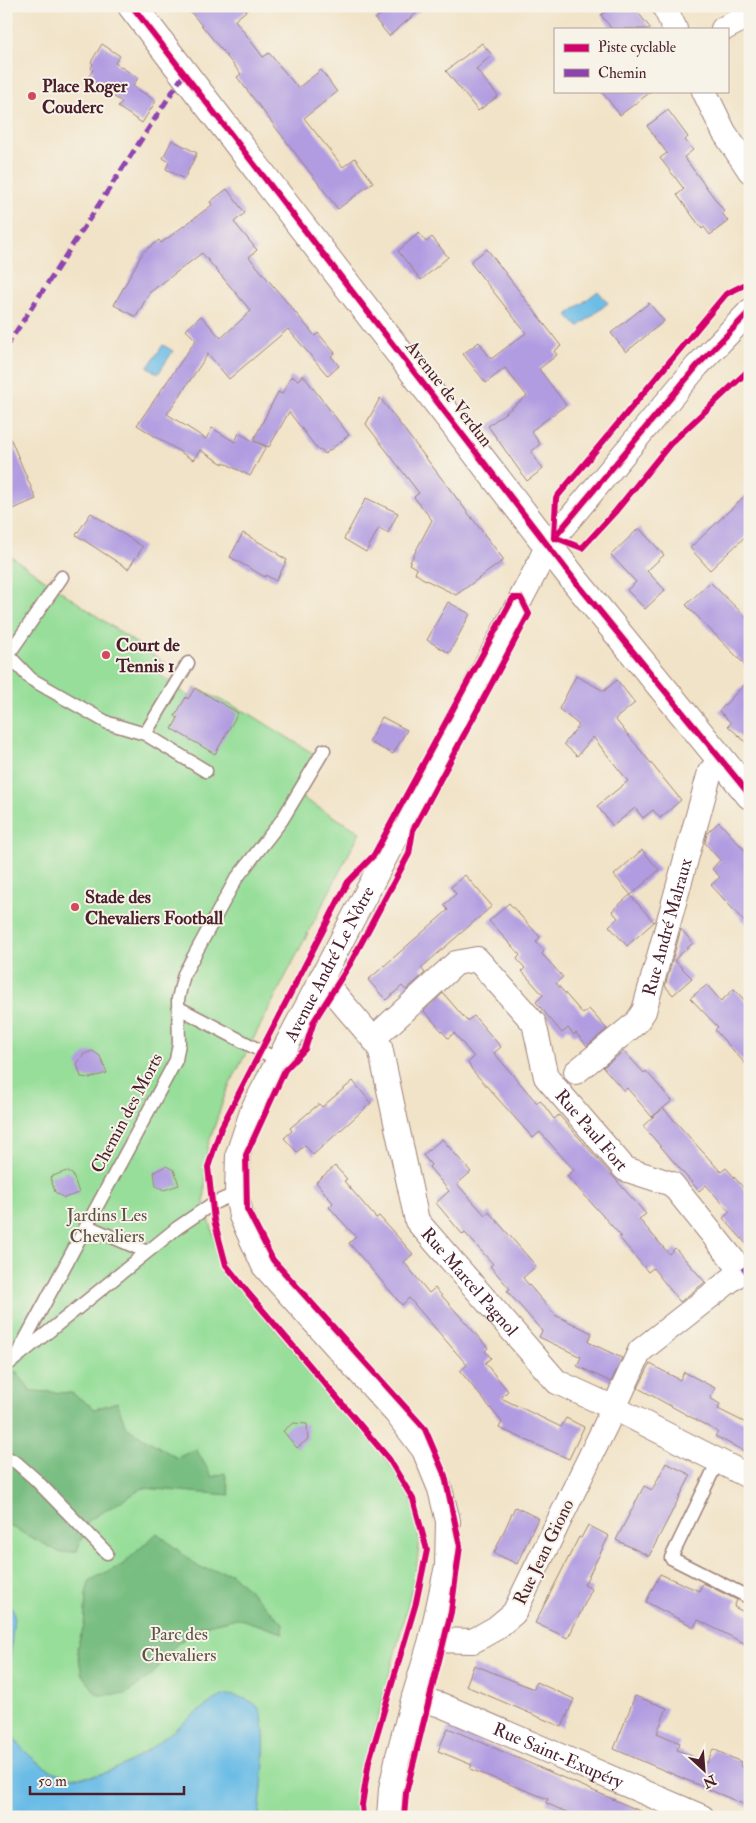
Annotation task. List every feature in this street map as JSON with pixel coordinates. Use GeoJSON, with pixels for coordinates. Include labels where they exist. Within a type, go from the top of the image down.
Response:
{"type":"FeatureCollection","features":[{"type":"Feature","properties":{"kind":"main road","name":"Avenue de Verdun"},"geometry":{"type":"LineString","coordinates":[[132,6],[547,546],[750,795]]}},
{"type":"Feature","properties":{"kind":"street"},"geometry":{"type":"LineString","coordinates":[[664,6],[675,28]]}},
{"type":"Feature","properties":{"kind":"street"},"geometry":{"type":"LineString","coordinates":[[725,28],[750,16]]}},
{"type":"Feature","properties":{"kind":"street"},"geometry":{"type":"LineString","coordinates":[[704,92],[724,132],[750,171]]}},
{"type":"Feature","properties":{"kind":"street","name":"Avenue André Le Nôtre"},"geometry":{"type":"LineString","coordinates":[[389,1817],[391,1789],[414,1697],[431,1640],[447,1566],[448,1521],[440,1490],[424,1450],[396,1413],[264,1266],[241,1216],[237,1193],[238,1154],[253,1109],[547,546],[697,366],[750,311]]}},
{"type":"Feature","properties":{"kind":"street","name":"Rue André Malraux"},"geometry":{"type":"LineString","coordinates":[[576,1072],[636,1023],[644,1011],[710,772],[721,760]]}},
{"type":"Feature","properties":{"kind":"street","name":"Rue Paul Fort"},"geometry":{"type":"LineString","coordinates":[[373,1039],[456,964],[478,959],[534,1023],[546,1077],[624,1169],[672,1184],[742,1271],[640,1351],[614,1408]]}},
{"type":"Feature","properties":{"kind":"street","name":"Rue Marcel Pagnol"},"geometry":{"type":"LineString","coordinates":[[322,978],[380,1047],[417,1221],[557,1382],[614,1408],[750,1477]]}},
{"type":"Feature","properties":{"kind":"street","name":"Rue Jean Giono"},"geometry":{"type":"LineString","coordinates":[[431,1640],[473,1640],[496,1628],[514,1613],[614,1408]]}},
{"type":"Feature","properties":{"kind":"street","name":"Rue Saint-Exupéry"},"geometry":{"type":"LineString","coordinates":[[414,1697],[441,1705],[702,1817]]}},
{"type":"Feature","properties":{"kind":"lane"},"geometry":{"type":"LineString","coordinates":[[62,577],[8,655],[31,679],[108,723],[144,734],[206,771]]}},
{"type":"Feature","properties":{"kind":"lane"},"geometry":{"type":"LineString","coordinates":[[144,734],[188,664]]}},
{"type":"Feature","properties":{"kind":"lane","name":"Chemin des Morts"},"geometry":{"type":"LineString","coordinates":[[10,1363],[87,1226],[176,1060],[179,1043],[178,999],[184,974],[236,879],[282,820],[324,750]]}},
{"type":"Feature","properties":{"kind":"lane"},"geometry":{"type":"LineString","coordinates":[[178,1008],[278,1060]]}},
{"type":"Feature","properties":{"kind":"lane"},"geometry":{"type":"LineString","coordinates":[[10,1363],[194,1216],[212,1204],[237,1193]]}},
{"type":"Feature","properties":{"kind":"lane"},"geometry":{"type":"LineString","coordinates":[[87,1226],[147,1252]]}},
{"type":"Feature","properties":{"kind":"lane"},"geometry":{"type":"LineString","coordinates":[[6,1457],[17,1463],[35,1479],[107,1553]]}},
{"type":"Feature","properties":{"kind":"lane"},"geometry":{"type":"LineString","coordinates":[[718,1461],[671,1558],[750,1598]]}},
{"type":"Feature","properties":{"kind":"green space"},"geometry":{"type":"Polygon","coordinates":[[[6,553],[166,664],[159,674],[189,697],[195,688],[250,714],[314,754],[292,792],[360,832],[226,1092],[208,1145],[204,1204],[225,1269],[373,1442],[399,1477],[413,1502],[418,1522],[419,1544],[416,1573],[359,1790],[360,1817],[6,1817],[6,553]]]}},
{"type":"Feature","properties":{"kind":"green space"},"geometry":{"type":"Polygon","coordinates":[[[6,1370],[17,1372],[31,1391],[72,1393],[95,1409],[117,1402],[126,1427],[177,1458],[196,1449],[212,1477],[225,1473],[230,1495],[143,1488],[88,1521],[77,1551],[61,1553],[6,1524],[6,1370]]]}},
{"type":"Feature","properties":{"kind":"green space"},"geometry":{"type":"Polygon","coordinates":[[[157,1533],[200,1568],[231,1573],[283,1623],[283,1633],[237,1618],[199,1627],[176,1645],[153,1674],[126,1694],[98,1695],[82,1675],[77,1647],[84,1626],[86,1594],[90,1580],[122,1565],[157,1533]]]}},
{"type":"Feature","properties":{"kind":"water"},"geometry":{"type":"Polygon","coordinates":[[[598,291],[608,303],[578,327],[567,315],[598,291]]]}},
{"type":"Feature","properties":{"kind":"water"},"geometry":{"type":"Polygon","coordinates":[[[163,345],[173,351],[158,374],[148,367],[163,345]]]}},
{"type":"Feature","properties":{"kind":"water"},"geometry":{"type":"Polygon","coordinates":[[[6,1601],[14,1611],[14,1616],[6,1700],[6,1601]]]}},
{"type":"Feature","properties":{"kind":"water"},"geometry":{"type":"Polygon","coordinates":[[[225,1695],[250,1701],[257,1706],[261,1714],[264,1727],[264,1759],[259,1817],[6,1817],[6,1722],[16,1741],[36,1761],[61,1774],[81,1777],[100,1774],[119,1767],[137,1757],[205,1706],[225,1695]]]}},
{"type":"Feature","properties":{"kind":"building"},"geometry":{"type":"Polygon","coordinates":[[[186,6],[252,6],[235,20],[263,57],[269,53],[298,88],[321,70],[337,92],[304,118],[343,167],[355,158],[373,182],[338,209],[237,77],[241,74],[186,6]]]}},
{"type":"Feature","properties":{"kind":"building"},"geometry":{"type":"Polygon","coordinates":[[[391,6],[425,6],[389,36],[375,19],[391,6]]]}},
{"type":"Feature","properties":{"kind":"building"},"geometry":{"type":"Polygon","coordinates":[[[613,6],[633,6],[650,28],[611,28],[601,15],[613,6]]]}},
{"type":"Feature","properties":{"kind":"building"},"geometry":{"type":"Polygon","coordinates":[[[482,43],[492,55],[476,69],[498,96],[478,111],[446,71],[482,43]]]}},
{"type":"Feature","properties":{"kind":"building"},"geometry":{"type":"Polygon","coordinates":[[[102,44],[120,56],[115,63],[138,78],[133,86],[156,101],[142,123],[118,107],[122,102],[87,79],[93,70],[91,62],[102,44]]]}},
{"type":"Feature","properties":{"kind":"building"},"geometry":{"type":"Polygon","coordinates":[[[602,92],[651,92],[620,115],[602,92]]]}},
{"type":"Feature","properties":{"kind":"building"},"geometry":{"type":"Polygon","coordinates":[[[668,110],[688,137],[685,140],[693,150],[684,157],[724,211],[722,213],[728,221],[710,235],[704,227],[702,229],[677,195],[684,189],[660,158],[667,153],[647,126],[668,110]]]}},
{"type":"Feature","properties":{"kind":"building"},"geometry":{"type":"Polygon","coordinates":[[[172,140],[197,153],[184,179],[166,169],[169,162],[163,158],[172,140]]]}},
{"type":"Feature","properties":{"kind":"building"},"geometry":{"type":"Polygon","coordinates":[[[227,189],[245,213],[234,222],[257,250],[249,257],[315,336],[318,333],[335,353],[331,356],[339,366],[328,376],[288,329],[229,379],[208,354],[167,414],[206,439],[212,428],[235,442],[239,433],[253,441],[278,392],[282,394],[291,376],[298,380],[303,375],[349,435],[325,454],[321,449],[319,451],[289,412],[269,447],[254,441],[266,447],[250,476],[223,462],[223,464],[200,450],[193,460],[137,425],[196,340],[186,330],[201,316],[221,338],[251,311],[202,253],[149,293],[136,317],[114,305],[143,252],[159,240],[161,243],[212,205],[210,202],[227,189]]]}},
{"type":"Feature","properties":{"kind":"building"},"geometry":{"type":"Polygon","coordinates":[[[419,233],[426,242],[432,237],[448,257],[421,280],[398,251],[419,233]]]}},
{"type":"Feature","properties":{"kind":"building"},"geometry":{"type":"Polygon","coordinates":[[[487,249],[561,346],[554,351],[557,355],[539,369],[566,405],[531,431],[540,444],[531,452],[543,469],[527,481],[488,426],[527,396],[505,368],[486,383],[463,354],[479,342],[491,359],[526,333],[470,262],[487,249]]]}},
{"type":"Feature","properties":{"kind":"building"},"geometry":{"type":"Polygon","coordinates":[[[649,303],[664,321],[626,352],[611,333],[649,303]]]}},
{"type":"Feature","properties":{"kind":"building"},"geometry":{"type":"Polygon","coordinates":[[[380,398],[504,560],[456,595],[422,578],[415,573],[417,569],[409,564],[432,520],[414,497],[419,493],[366,424],[380,398]]]}},
{"type":"Feature","properties":{"kind":"building"},"geometry":{"type":"Polygon","coordinates":[[[6,428],[36,499],[13,509],[6,492],[6,428]]]}},
{"type":"Feature","properties":{"kind":"building"},"geometry":{"type":"Polygon","coordinates":[[[750,491],[750,532],[710,570],[690,548],[750,491]]]}},
{"type":"Feature","properties":{"kind":"building"},"geometry":{"type":"Polygon","coordinates":[[[366,498],[398,513],[388,533],[379,528],[366,552],[344,539],[366,498]]]}},
{"type":"Feature","properties":{"kind":"building"},"geometry":{"type":"Polygon","coordinates":[[[91,513],[143,547],[128,569],[76,535],[91,513]]]}},
{"type":"Feature","properties":{"kind":"building"},"geometry":{"type":"Polygon","coordinates":[[[639,528],[664,555],[647,571],[665,590],[645,609],[627,590],[636,582],[611,555],[639,528]]]}},
{"type":"Feature","properties":{"kind":"building"},"geometry":{"type":"Polygon","coordinates":[[[243,533],[287,560],[276,581],[266,575],[265,577],[230,557],[243,533]]]}},
{"type":"Feature","properties":{"kind":"building"},"geometry":{"type":"Polygon","coordinates":[[[710,582],[750,621],[750,670],[686,605],[710,582]]]}},
{"type":"Feature","properties":{"kind":"building"},"geometry":{"type":"Polygon","coordinates":[[[448,602],[470,614],[449,653],[427,640],[448,602]]]}},
{"type":"Feature","properties":{"kind":"building"},"geometry":{"type":"Polygon","coordinates":[[[576,676],[604,691],[617,680],[635,703],[615,719],[681,800],[660,818],[653,810],[643,818],[635,808],[613,826],[597,806],[628,781],[593,737],[577,756],[564,744],[579,725],[559,709],[576,676]]]}},
{"type":"Feature","properties":{"kind":"building"},"geometry":{"type":"Polygon","coordinates":[[[750,679],[750,746],[728,726],[731,723],[719,711],[750,679]]]}},
{"type":"Feature","properties":{"kind":"building"},"geometry":{"type":"Polygon","coordinates":[[[195,688],[238,713],[215,754],[172,729],[178,718],[175,716],[186,697],[188,699],[195,688]]]}},
{"type":"Feature","properties":{"kind":"building"},"geometry":{"type":"Polygon","coordinates":[[[382,717],[407,730],[393,754],[369,742],[382,717]]]}},
{"type":"Feature","properties":{"kind":"building"},"geometry":{"type":"Polygon","coordinates":[[[719,822],[750,856],[750,928],[711,885],[720,877],[712,869],[720,860],[705,843],[707,833],[719,822]]]}},
{"type":"Feature","properties":{"kind":"building"},"geometry":{"type":"Polygon","coordinates":[[[642,850],[659,870],[631,895],[614,875],[642,850]]]}},
{"type":"Feature","properties":{"kind":"building"},"geometry":{"type":"Polygon","coordinates":[[[465,875],[492,906],[421,968],[425,973],[406,990],[402,986],[386,1000],[368,980],[448,910],[444,905],[456,894],[451,887],[465,875]]]}},
{"type":"Feature","properties":{"kind":"building"},"geometry":{"type":"Polygon","coordinates":[[[630,895],[654,922],[627,946],[609,926],[618,918],[612,911],[630,895]]]}},
{"type":"Feature","properties":{"kind":"building"},"geometry":{"type":"Polygon","coordinates":[[[509,903],[540,937],[536,942],[544,951],[542,954],[563,977],[556,983],[583,1014],[589,1009],[607,1029],[587,1046],[576,1033],[574,1035],[568,1028],[562,1033],[536,1002],[543,995],[522,971],[525,968],[517,959],[520,955],[489,921],[509,903]]]}},
{"type":"Feature","properties":{"kind":"building"},"geometry":{"type":"Polygon","coordinates":[[[681,929],[693,943],[674,960],[692,978],[673,995],[665,986],[681,929]]]}},
{"type":"Feature","properties":{"kind":"building"},"geometry":{"type":"Polygon","coordinates":[[[707,985],[721,1001],[734,989],[750,1006],[750,1069],[715,1030],[718,1027],[690,998],[707,985]]]}},
{"type":"Feature","properties":{"kind":"building"},"geometry":{"type":"Polygon","coordinates":[[[443,993],[467,1021],[474,1016],[501,1047],[494,1053],[537,1103],[540,1100],[554,1119],[559,1115],[646,1214],[639,1219],[669,1254],[675,1248],[705,1282],[680,1302],[653,1268],[648,1272],[619,1237],[621,1236],[567,1176],[574,1170],[540,1132],[533,1138],[473,1071],[468,1063],[474,1057],[454,1033],[448,1038],[424,1011],[443,993]]]}},
{"type":"Feature","properties":{"kind":"building"},"geometry":{"type":"Polygon","coordinates":[[[93,1051],[100,1056],[107,1073],[90,1078],[81,1077],[77,1064],[84,1054],[93,1051]]]}},
{"type":"Feature","properties":{"kind":"building"},"geometry":{"type":"Polygon","coordinates":[[[624,1051],[644,1073],[646,1071],[672,1101],[652,1117],[627,1088],[624,1091],[603,1067],[624,1051]]]}},
{"type":"Feature","properties":{"kind":"building"},"geometry":{"type":"Polygon","coordinates":[[[353,1081],[371,1103],[313,1155],[305,1145],[297,1152],[284,1138],[292,1131],[290,1128],[319,1104],[322,1107],[353,1081]]]}},
{"type":"Feature","properties":{"kind":"building"},"geometry":{"type":"Polygon","coordinates":[[[663,1108],[721,1172],[726,1168],[750,1195],[750,1248],[723,1218],[730,1212],[706,1185],[699,1191],[643,1126],[663,1108]]]}},
{"type":"Feature","properties":{"kind":"building"},"geometry":{"type":"Polygon","coordinates":[[[442,1139],[471,1172],[457,1184],[485,1215],[489,1212],[536,1266],[523,1278],[555,1315],[592,1333],[588,1342],[622,1358],[611,1382],[577,1366],[581,1357],[539,1337],[542,1331],[507,1291],[510,1289],[490,1266],[493,1264],[465,1233],[463,1235],[436,1203],[449,1191],[429,1167],[431,1165],[423,1155],[442,1139]]]}},
{"type":"Feature","properties":{"kind":"building"},"geometry":{"type":"Polygon","coordinates":[[[166,1166],[174,1170],[179,1185],[164,1190],[156,1186],[154,1172],[166,1166]]]}},
{"type":"Feature","properties":{"kind":"building"},"geometry":{"type":"Polygon","coordinates":[[[335,1166],[347,1179],[344,1181],[376,1218],[379,1216],[413,1254],[404,1262],[429,1293],[435,1288],[488,1348],[485,1351],[491,1358],[485,1363],[508,1391],[501,1398],[561,1427],[566,1418],[584,1427],[569,1459],[499,1428],[502,1422],[460,1371],[467,1365],[409,1298],[402,1305],[349,1243],[356,1237],[329,1207],[333,1203],[316,1182],[335,1166]]]}},
{"type":"Feature","properties":{"kind":"building"},"geometry":{"type":"Polygon","coordinates":[[[67,1171],[73,1175],[79,1193],[64,1198],[55,1192],[50,1177],[67,1171]]]}},
{"type":"Feature","properties":{"kind":"building"},"geometry":{"type":"Polygon","coordinates":[[[650,1364],[680,1380],[684,1372],[715,1388],[710,1398],[720,1404],[718,1409],[750,1425],[750,1443],[744,1451],[715,1436],[718,1432],[638,1388],[650,1364]]]}},
{"type":"Feature","properties":{"kind":"building"},"geometry":{"type":"Polygon","coordinates":[[[293,1423],[307,1424],[308,1439],[297,1448],[283,1431],[293,1423]]]}},
{"type":"Feature","properties":{"kind":"building"},"geometry":{"type":"Polygon","coordinates":[[[666,1463],[691,1475],[649,1556],[616,1540],[644,1486],[652,1490],[666,1463]]]}},
{"type":"Feature","properties":{"kind":"building"},"geometry":{"type":"Polygon","coordinates":[[[515,1507],[538,1518],[517,1564],[494,1553],[515,1507]]]}},
{"type":"Feature","properties":{"kind":"building"},"geometry":{"type":"Polygon","coordinates":[[[588,1525],[609,1536],[584,1585],[592,1589],[568,1638],[535,1623],[579,1537],[581,1538],[588,1525]]]}},
{"type":"Feature","properties":{"kind":"building"},"geometry":{"type":"Polygon","coordinates":[[[660,1574],[699,1591],[703,1583],[737,1600],[734,1607],[750,1615],[750,1646],[698,1620],[694,1627],[646,1602],[660,1574]]]}},
{"type":"Feature","properties":{"kind":"building"},"geometry":{"type":"Polygon","coordinates":[[[474,1665],[534,1689],[536,1682],[574,1699],[562,1727],[466,1686],[474,1665]]]}},
{"type":"Feature","properties":{"kind":"building"},"geometry":{"type":"Polygon","coordinates":[[[635,1696],[667,1708],[657,1733],[680,1743],[677,1750],[707,1763],[713,1749],[741,1762],[740,1766],[750,1770],[750,1807],[614,1749],[635,1696]]]}},
{"type":"Feature","properties":{"kind":"building"},"geometry":{"type":"Polygon","coordinates":[[[448,1728],[654,1817],[598,1817],[586,1812],[583,1817],[577,1817],[546,1803],[548,1799],[470,1769],[472,1765],[438,1751],[448,1728]]]}},
{"type":"Feature","properties":{"kind":"marked path"},"geometry":{"type":"LineString","coordinates":[[6,347],[184,74]]}},
{"type":"Feature","properties":{"kind":"marked path"},"geometry":{"type":"LineString","coordinates":[[742,1271],[750,1265]]}},
{"type":"Feature","properties":{"kind":"cycle path"},"geometry":{"type":"LineString","coordinates":[[132,6],[576,582],[750,795]]}},
{"type":"Feature","properties":{"kind":"cycle path"},"geometry":{"type":"LineString","coordinates":[[750,282],[726,294],[556,498],[554,537],[582,548],[615,512],[670,444],[750,369]]}},
{"type":"Feature","properties":{"kind":"cycle path"},"geometry":{"type":"LineString","coordinates":[[554,538],[697,366],[750,311]]}},
{"type":"Feature","properties":{"kind":"cycle path"},"geometry":{"type":"LineString","coordinates":[[363,1817],[362,1805],[369,1761],[416,1603],[427,1550],[413,1499],[389,1459],[226,1265],[214,1220],[208,1167],[221,1128],[348,882],[374,855],[513,598],[521,598],[529,614],[413,830],[409,854],[350,964],[314,1021],[305,1049],[285,1070],[246,1155],[247,1209],[273,1260],[425,1429],[445,1476],[460,1546],[451,1612],[406,1793],[404,1817]]}},
{"type":"Feature","properties":{"kind":"place","name":"Place Roger Couderc"},"geometry":{"type":"Point","coordinates":[32,96]}},
{"type":"Feature","properties":{"kind":"place","name":"Court de Tennis 1"},"geometry":{"type":"Point","coordinates":[106,655]}},
{"type":"Feature","properties":{"kind":"place","name":"Stade des Chevaliers Football"},"geometry":{"type":"Point","coordinates":[75,907]}},
{"type":"Feature","properties":{"kind":"park label","name":"Jardins Les Chevaliers"},"geometry":{"type":"Point","coordinates":[107,1225]}},
{"type":"Feature","properties":{"kind":"park label","name":"Parc des Chevaliers"},"geometry":{"type":"Point","coordinates":[179,1644]}}]}
